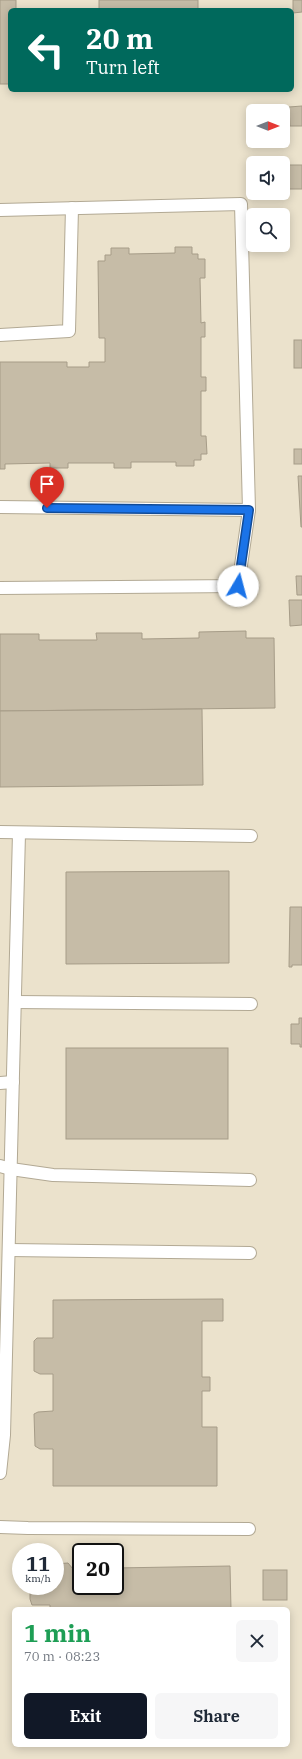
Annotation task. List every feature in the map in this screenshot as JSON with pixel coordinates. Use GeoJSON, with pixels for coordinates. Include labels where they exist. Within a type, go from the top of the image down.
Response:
{"type":"FeatureCollection","features":[{"type":"Feature","properties":{"kind":"lane"},"geometry":{"type":"LineString","coordinates":[[0,210],[241,204],[249,510],[238,586],[0,588]]}},
{"type":"Feature","properties":{"kind":"lane"},"geometry":{"type":"LineString","coordinates":[[0,335],[69,331],[72,208]]}},
{"type":"Feature","properties":{"kind":"lane"},"geometry":{"type":"LineString","coordinates":[[0,507],[249,510]]}},
{"type":"Feature","properties":{"kind":"lane"},"geometry":{"type":"LineString","coordinates":[[0,832],[251,836]]}},
{"type":"Feature","properties":{"kind":"lane"},"geometry":{"type":"LineString","coordinates":[[0,1473],[9,1250],[5,1168],[13,1082],[19,833]]}},
{"type":"Feature","properties":{"kind":"lane"},"geometry":{"type":"LineString","coordinates":[[15,1002],[251,1004]]}},
{"type":"Feature","properties":{"kind":"lane"},"geometry":{"type":"LineString","coordinates":[[0,1083],[13,1082]]}},
{"type":"Feature","properties":{"kind":"lane"},"geometry":{"type":"LineString","coordinates":[[5,1168],[53,1175],[250,1180]]}},
{"type":"Feature","properties":{"kind":"lane"},"geometry":{"type":"LineString","coordinates":[[9,1250],[250,1253]]}},
{"type":"Feature","properties":{"kind":"lane"},"geometry":{"type":"LineString","coordinates":[[0,1527],[249,1529]]}},
{"type":"Feature","properties":{"kind":"building"},"geometry":{"type":"Polygon","coordinates":[[[0,0],[16,0],[16,8],[8,8],[8,84],[0,84],[0,0]]]}},
{"type":"Feature","properties":{"kind":"building"},"geometry":{"type":"Polygon","coordinates":[[[99,0],[198,0],[198,8],[99,8],[99,0]]]}},
{"type":"Feature","properties":{"kind":"building"},"geometry":{"type":"Polygon","coordinates":[[[293,0],[302,0],[302,12],[294,13],[293,0]]]}},
{"type":"Feature","properties":{"kind":"building"},"geometry":{"type":"Polygon","coordinates":[[[302,106],[302,126],[290,126],[290,107],[302,106]]]}},
{"type":"Feature","properties":{"kind":"building"},"geometry":{"type":"Polygon","coordinates":[[[290,165],[302,165],[302,189],[290,189],[290,165]]]}},
{"type":"Feature","properties":{"kind":"building"},"geometry":{"type":"Polygon","coordinates":[[[175,247],[192,247],[192,254],[198,254],[198,259],[205,259],[205,278],[200,278],[201,323],[205,322],[205,337],[201,337],[201,377],[206,377],[206,391],[201,391],[201,436],[206,436],[207,454],[201,454],[201,460],[194,460],[194,466],[176,466],[176,462],[131,462],[131,468],[114,468],[114,463],[68,463],[68,468],[50,468],[50,463],[5,464],[5,469],[0,469],[0,362],[67,362],[67,367],[89,367],[89,362],[105,362],[105,338],[99,338],[98,261],[105,261],[105,255],[111,255],[111,248],[129,248],[129,254],[175,253],[175,247]]]}},
{"type":"Feature","properties":{"kind":"building"},"geometry":{"type":"Polygon","coordinates":[[[294,340],[302,340],[302,368],[294,368],[294,340]]]}},
{"type":"Feature","properties":{"kind":"building"},"geometry":{"type":"Polygon","coordinates":[[[294,449],[302,449],[302,464],[294,464],[294,449]]]}},
{"type":"Feature","properties":{"kind":"building"},"geometry":{"type":"Polygon","coordinates":[[[298,476],[302,476],[302,527],[301,527],[298,476]]]}},
{"type":"Feature","properties":{"kind":"building"},"geometry":{"type":"Polygon","coordinates":[[[296,576],[302,576],[302,595],[297,595],[296,576]]]}},
{"type":"Feature","properties":{"kind":"building"},"geometry":{"type":"Polygon","coordinates":[[[289,600],[302,600],[302,625],[290,626],[289,600]]]}},
{"type":"Feature","properties":{"kind":"building"},"geometry":{"type":"Polygon","coordinates":[[[246,631],[246,638],[274,638],[275,708],[0,711],[0,634],[39,634],[39,640],[97,640],[96,633],[142,633],[142,639],[199,638],[199,632],[246,631]]]}},
{"type":"Feature","properties":{"kind":"building"},"geometry":{"type":"Polygon","coordinates":[[[202,709],[203,785],[0,787],[0,711],[202,709]]]}},
{"type":"Feature","properties":{"kind":"building"},"geometry":{"type":"Polygon","coordinates":[[[229,871],[229,963],[66,964],[66,872],[229,871]]]}},
{"type":"Feature","properties":{"kind":"building"},"geometry":{"type":"Polygon","coordinates":[[[290,907],[302,907],[302,965],[292,965],[292,967],[289,967],[290,907]]]}},
{"type":"Feature","properties":{"kind":"building"},"geometry":{"type":"Polygon","coordinates":[[[299,1018],[302,1018],[302,1047],[300,1047],[300,1044],[291,1044],[291,1024],[299,1024],[299,1018]]]}},
{"type":"Feature","properties":{"kind":"building"},"geometry":{"type":"Polygon","coordinates":[[[66,1048],[228,1048],[228,1139],[66,1139],[66,1048]]]}},
{"type":"Feature","properties":{"kind":"building"},"geometry":{"type":"Polygon","coordinates":[[[223,1299],[223,1321],[202,1321],[202,1377],[210,1377],[210,1391],[202,1391],[202,1427],[217,1427],[217,1486],[53,1486],[53,1449],[40,1449],[35,1446],[34,1414],[38,1412],[53,1411],[53,1374],[40,1374],[34,1371],[34,1341],[37,1338],[53,1338],[53,1300],[223,1299]]]}},
{"type":"Feature","properties":{"kind":"building"},"geometry":{"type":"Polygon","coordinates":[[[64,1563],[68,1563],[72,1568],[72,1595],[124,1595],[124,1568],[230,1566],[231,1607],[50,1607],[50,1605],[32,1605],[30,1595],[64,1595],[64,1563]]]}},
{"type":"Feature","properties":{"kind":"building"},"geometry":{"type":"Polygon","coordinates":[[[263,1570],[287,1570],[287,1600],[263,1600],[263,1570]]]}},
{"type":"Feature","properties":{"kind":"route"},"geometry":{"type":"LineString","coordinates":[[47,508],[249,510],[238,586]]}}]}
